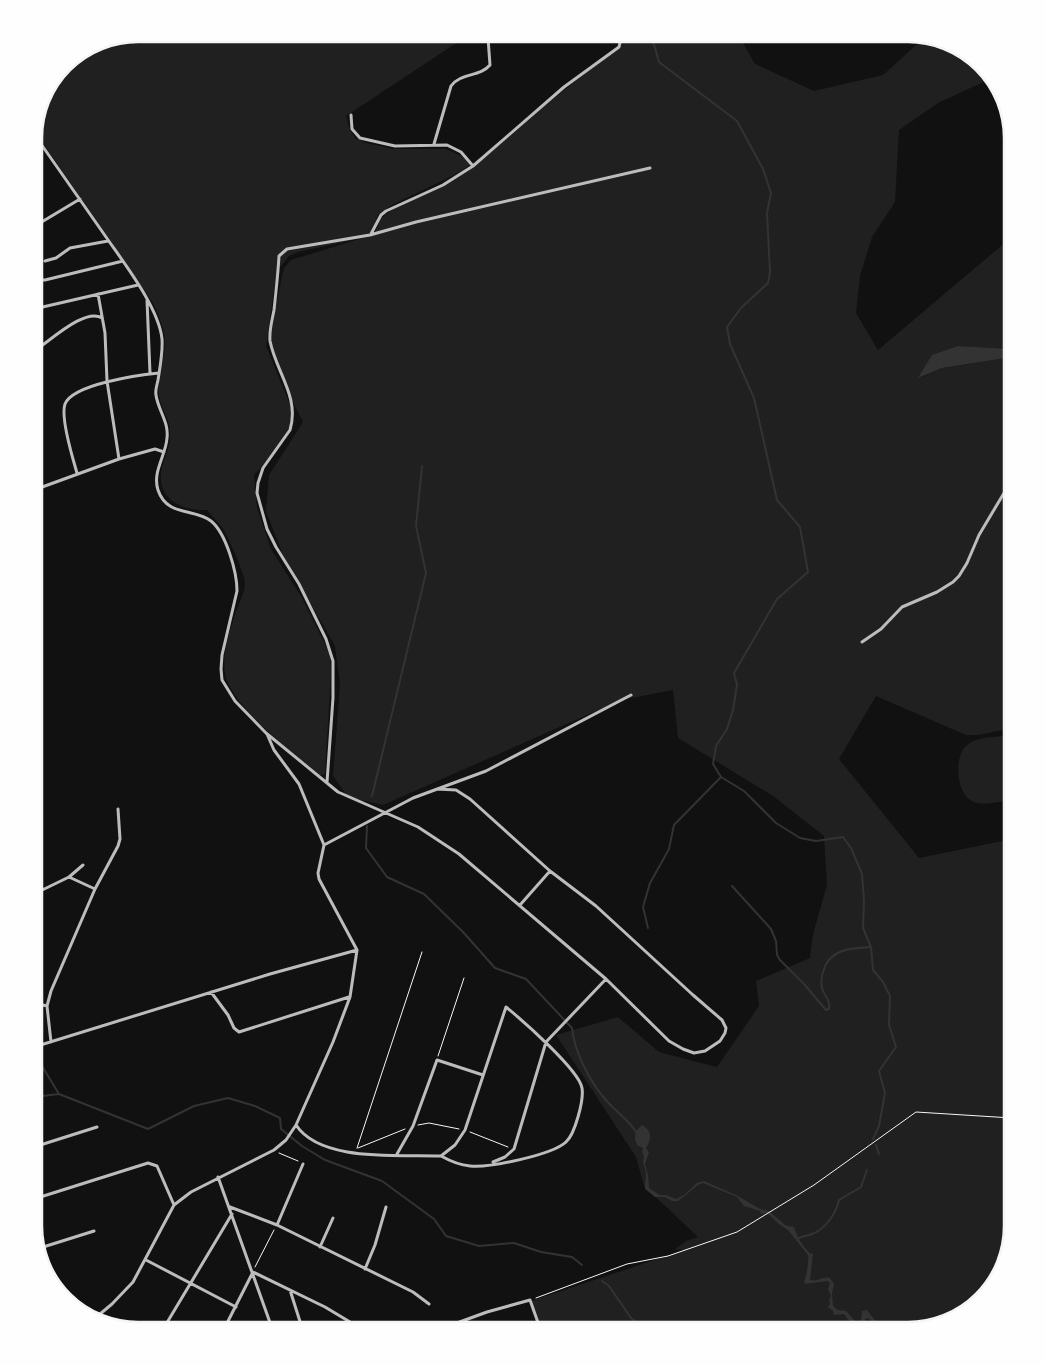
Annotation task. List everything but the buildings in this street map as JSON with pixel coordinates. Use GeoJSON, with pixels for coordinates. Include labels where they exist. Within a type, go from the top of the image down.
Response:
{"type":"FeatureCollection","features":[{"type":"Feature","properties":{"kind":"street"},"geometry":{"type":"LineString","coordinates":[[434,144],[451,86],[457,80],[485,70],[490,65],[488,43]]}},
{"type":"Feature","properties":{"kind":"street"},"geometry":{"type":"LineString","coordinates":[[370,234],[381,215],[386,211],[443,185],[474,166],[564,87],[619,47],[620,43]]}},
{"type":"Feature","properties":{"kind":"street"},"geometry":{"type":"LineString","coordinates":[[351,116],[352,129],[355,134],[365,140],[395,146],[447,145],[468,157],[474,166]]}},
{"type":"Feature","properties":{"kind":"street"},"geometry":{"type":"LineString","coordinates":[[43,147],[123,261],[148,299],[158,321],[161,332],[162,354],[156,395],[167,428],[167,439],[157,476],[158,490],[163,500],[176,510],[210,520],[219,532],[229,554],[238,590],[222,655],[221,669],[222,680],[235,701],[266,733],[338,792],[348,798],[386,812],[446,845],[520,905],[606,979],[669,1041],[683,1049],[694,1052],[705,1051],[720,1042],[725,1033],[725,1024],[722,1020],[596,906],[550,871],[461,792],[437,789]]}},
{"type":"Feature","properties":{"kind":"street"},"geometry":{"type":"LineString","coordinates":[[327,783],[333,698],[333,660],[326,639],[302,590],[267,529],[257,493],[258,483],[264,468],[290,430],[293,422],[293,406],[290,394],[273,350],[270,335],[279,256],[287,248],[370,234],[650,168]]}},
{"type":"Feature","properties":{"kind":"street"},"geometry":{"type":"LineString","coordinates":[[43,221],[80,200]]}},
{"type":"Feature","properties":{"kind":"street"},"geometry":{"type":"LineString","coordinates":[[45,261],[56,258],[70,248],[108,241]]}},
{"type":"Feature","properties":{"kind":"street"},"geometry":{"type":"LineString","coordinates":[[43,280],[123,261]]}},
{"type":"Feature","properties":{"kind":"street"},"geometry":{"type":"LineString","coordinates":[[43,307],[138,285]]}},
{"type":"Feature","properties":{"kind":"street"},"geometry":{"type":"LineString","coordinates":[[98,294],[106,333],[107,381],[119,459]]}},
{"type":"Feature","properties":{"kind":"street"},"geometry":{"type":"LineString","coordinates":[[148,299],[150,374]]}},
{"type":"Feature","properties":{"kind":"street"},"geometry":{"type":"LineString","coordinates":[[43,345],[84,318],[94,315],[102,318]]}},
{"type":"Feature","properties":{"kind":"street"},"geometry":{"type":"LineString","coordinates":[[77,473],[66,426],[66,402],[78,393],[107,381],[159,372]]}},
{"type":"Feature","properties":{"kind":"street"},"geometry":{"type":"LineString","coordinates":[[43,487],[119,459],[155,449],[164,452]]}},
{"type":"Feature","properties":{"kind":"street"},"geometry":{"type":"LineString","coordinates":[[862,642],[881,629],[902,608],[942,590],[959,576],[979,535],[1004,493]]}},
{"type":"Feature","properties":{"kind":"street"},"geometry":{"type":"LineString","coordinates":[[324,845],[413,798],[486,771],[631,695]]}},
{"type":"Feature","properties":{"kind":"street"},"geometry":{"type":"LineString","coordinates":[[100,1314],[133,1282],[174,1205],[191,1192],[218,1177],[274,1150],[291,1134],[334,1042],[350,997],[358,950],[319,879],[318,873],[324,845],[299,784],[274,750],[266,733]]}},
{"type":"Feature","properties":{"kind":"street"},"geometry":{"type":"LineString","coordinates":[[51,1042],[47,1006],[51,991],[95,890],[118,846],[120,838],[118,809]]}},
{"type":"Feature","properties":{"kind":"street"},"geometry":{"type":"LineString","coordinates":[[42,890],[69,876],[83,865]]}},
{"type":"Feature","properties":{"kind":"street"},"geometry":{"type":"LineString","coordinates":[[520,905],[550,871]]}},
{"type":"Feature","properties":{"kind":"street"},"geometry":{"type":"LineString","coordinates":[[69,876],[95,890]]}},
{"type":"Feature","properties":{"kind":"street"},"geometry":{"type":"LineString","coordinates":[[42,1045],[211,992],[358,950]]}},
{"type":"Feature","properties":{"kind":"street"},"geometry":{"type":"LineString","coordinates":[[490,1164],[505,1157],[514,1148],[546,1042],[606,979]]}},
{"type":"Feature","properties":{"kind":"street"},"geometry":{"type":"LineString","coordinates":[[211,992],[238,1032],[350,997]]}},
{"type":"Feature","properties":{"kind":"street"},"geometry":{"type":"LineString","coordinates":[[42,1005],[47,1006]]}},
{"type":"Feature","properties":{"kind":"street"},"geometry":{"type":"LineString","coordinates":[[296,1125],[307,1137],[327,1147],[362,1153],[441,1156],[471,1166],[527,1158],[553,1150],[571,1136],[582,1088],[574,1075],[546,1042],[506,1007],[465,1130],[456,1145],[441,1156]]}},
{"type":"Feature","properties":{"kind":"street"},"geometry":{"type":"LineString","coordinates":[[397,1154],[414,1126],[437,1060],[483,1076]]}},
{"type":"Feature","properties":{"kind":"street"},"geometry":{"type":"LineString","coordinates":[[42,1144],[97,1127]]}},
{"type":"Feature","properties":{"kind":"street"},"geometry":{"type":"LineString","coordinates":[[42,1196],[131,1167],[152,1163],[159,1170],[174,1205]]}},
{"type":"Feature","properties":{"kind":"street"},"geometry":{"type":"LineString","coordinates":[[277,1225],[303,1164]]}},
{"type":"Feature","properties":{"kind":"street"},"geometry":{"type":"LineString","coordinates":[[218,1177],[270,1322]]}},
{"type":"Feature","properties":{"kind":"street"},"geometry":{"type":"LineString","coordinates":[[230,1207],[277,1225],[413,1292],[429,1304]]}},
{"type":"Feature","properties":{"kind":"street"},"geometry":{"type":"LineString","coordinates":[[365,1269],[386,1207]]}},
{"type":"Feature","properties":{"kind":"street"},"geometry":{"type":"LineString","coordinates":[[167,1322],[232,1213]]}},
{"type":"Feature","properties":{"kind":"street"},"geometry":{"type":"LineString","coordinates":[[320,1247],[333,1218]]}},
{"type":"Feature","properties":{"kind":"street"},"geometry":{"type":"LineString","coordinates":[[45,1247],[94,1231]]}},
{"type":"Feature","properties":{"kind":"street"},"geometry":{"type":"LineString","coordinates":[[146,1260],[236,1307]]}},
{"type":"Feature","properties":{"kind":"street"},"geometry":{"type":"LineString","coordinates":[[253,1272],[352,1322]]}},
{"type":"Feature","properties":{"kind":"street"},"geometry":{"type":"LineString","coordinates":[[228,1322],[253,1272]]}},
{"type":"Feature","properties":{"kind":"street"},"geometry":{"type":"LineString","coordinates":[[290,1290],[300,1322]]}},
{"type":"Feature","properties":{"kind":"street"},"geometry":{"type":"LineString","coordinates":[[459,1322],[486,1312],[530,1300],[538,1322]]}},
{"type":"Feature","properties":{"kind":"path"},"geometry":{"type":"LineString","coordinates":[[422,952],[356,1148],[414,1126],[429,1123],[465,1130],[514,1148]]}},
{"type":"Feature","properties":{"kind":"path"},"geometry":{"type":"LineString","coordinates":[[437,1060],[464,978]]}},
{"type":"Feature","properties":{"kind":"path"},"geometry":{"type":"LineString","coordinates":[[530,1300],[627,1264],[668,1256],[737,1232],[814,1185],[916,1112],[1004,1118]]}},
{"type":"Feature","properties":{"kind":"path"},"geometry":{"type":"LineString","coordinates":[[274,1150],[303,1164]]}},
{"type":"Feature","properties":{"kind":"path"},"geometry":{"type":"LineString","coordinates":[[253,1272],[277,1225]]}},
{"type":"Feature","properties":{"kind":"shaded area"},"geometry":{"type":"Polygon","coordinates":[[[456,43],[346,116],[350,130],[355,138],[366,143],[394,149],[446,149],[463,157],[470,165],[454,175],[392,205],[378,215],[371,235],[378,233],[375,232],[382,217],[394,209],[443,185],[473,165],[517,127],[619,47],[619,43],[743,43],[755,64],[814,91],[883,75],[918,43],[950,52],[971,66],[980,75],[985,81],[938,103],[899,130],[895,202],[872,237],[860,276],[856,313],[878,350],[1004,244],[1004,349],[958,346],[919,378],[942,368],[1004,358],[1004,730],[979,735],[966,735],[876,696],[839,759],[919,858],[1004,841],[1004,1226],[1003,1239],[994,1269],[980,1290],[971,1299],[950,1313],[920,1322],[539,1322],[531,1301],[682,1251],[682,1249],[674,1250],[686,1241],[698,1237],[644,1186],[636,1157],[556,1035],[618,1017],[659,1052],[717,1067],[759,1006],[756,981],[810,958],[813,934],[827,885],[824,836],[773,796],[678,738],[673,690],[621,700],[383,805],[348,797],[333,776],[340,684],[335,646],[283,555],[266,511],[269,475],[303,422],[284,384],[269,337],[284,268],[291,260],[366,237],[298,252],[289,256],[277,271],[266,346],[291,407],[290,430],[271,457],[254,475],[257,508],[271,549],[302,598],[330,654],[331,671],[325,774],[320,775],[257,721],[235,696],[228,683],[224,665],[226,646],[245,583],[240,565],[224,530],[207,510],[190,509],[168,497],[161,483],[161,473],[168,449],[170,432],[169,423],[160,401],[158,390],[165,343],[164,333],[153,303],[43,143],[43,126],[46,114],[52,96],[62,80],[75,66],[91,55],[120,44],[456,43]]]}},
{"type":"Feature","properties":{"kind":"shaded area"},"geometry":{"type":"Polygon","coordinates":[[[958,346],[1004,349],[1004,358],[942,368],[918,378],[932,355],[958,346]]]}},
{"type":"Feature","properties":{"kind":"shaded area"},"geometry":{"type":"Polygon","coordinates":[[[1004,736],[1004,801],[983,804],[974,802],[963,792],[958,775],[958,766],[963,750],[967,745],[989,737],[1004,736]]]}},
{"type":"Feature","properties":{"kind":"shaded area"},"geometry":{"type":"Polygon","coordinates":[[[642,1125],[646,1127],[650,1136],[646,1148],[649,1152],[645,1164],[649,1188],[660,1195],[676,1199],[684,1195],[697,1183],[704,1181],[738,1196],[760,1209],[769,1211],[785,1225],[794,1227],[803,1245],[811,1254],[813,1253],[810,1280],[830,1278],[834,1284],[832,1293],[833,1306],[838,1310],[846,1311],[856,1322],[850,1322],[844,1314],[834,1315],[833,1311],[828,1307],[831,1296],[828,1289],[830,1283],[827,1281],[805,1284],[808,1255],[788,1230],[767,1213],[761,1214],[760,1211],[744,1206],[737,1197],[703,1183],[678,1201],[672,1201],[665,1197],[655,1197],[645,1189],[646,1173],[643,1162],[643,1148],[637,1145],[635,1139],[636,1131],[642,1125]]]}},
{"type":"Feature","properties":{"kind":"shaded area"},"geometry":{"type":"Polygon","coordinates":[[[867,1310],[876,1322],[873,1322],[868,1318],[864,1322],[861,1322],[862,1311],[867,1310]]]}},
{"type":"Feature","properties":{"kind":"waterway"},"geometry":{"type":"LineString","coordinates":[[654,43],[659,62],[737,121],[763,169],[771,193],[767,213],[770,272],[768,283],[741,308],[727,327],[730,344],[754,398],[777,500],[800,527],[808,572],[777,599],[734,673],[737,685],[733,710],[727,729],[716,746],[713,764],[721,777],[744,791],[776,823],[800,838],[816,841],[843,837],[851,848],[862,874],[863,928],[871,947],[873,970],[883,982],[890,996],[889,1025],[896,1047],[879,1071],[885,1093],[879,1126],[873,1139]]}},
{"type":"Feature","properties":{"kind":"waterway"},"geometry":{"type":"LineString","coordinates":[[372,796],[426,573],[416,526],[422,466]]}},
{"type":"Feature","properties":{"kind":"waterway"},"geometry":{"type":"LineString","coordinates":[[648,928],[643,907],[650,883],[669,849],[674,825],[720,778]]}},
{"type":"Feature","properties":{"kind":"waterway"},"geometry":{"type":"LineString","coordinates":[[367,826],[366,848],[387,877],[424,894],[463,932],[495,968],[526,979],[572,1028],[579,1056],[594,1084],[605,1099],[630,1123],[637,1133]]}},
{"type":"Feature","properties":{"kind":"waterway"},"geometry":{"type":"LineString","coordinates":[[732,886],[771,929],[780,960],[826,1010],[829,1009],[829,1003],[821,982],[826,964],[842,951],[871,947]]}},
{"type":"Feature","properties":{"kind":"waterway"},"geometry":{"type":"LineString","coordinates":[[42,1066],[59,1094],[148,1129],[194,1106],[228,1098],[255,1106],[280,1118],[281,1129],[302,1146],[325,1160],[382,1181],[434,1219],[446,1236],[479,1246],[514,1243],[541,1252],[572,1257],[582,1265]]}},
{"type":"Feature","properties":{"kind":"waterway"},"geometry":{"type":"LineString","coordinates":[[42,1096],[59,1094]]}},
{"type":"Feature","properties":{"kind":"waterway"},"geometry":{"type":"LineString","coordinates":[[876,1145],[879,1154]]}},
{"type":"Feature","properties":{"kind":"waterway"},"geometry":{"type":"LineString","coordinates":[[797,1239],[817,1232],[822,1228],[833,1215],[839,1200],[861,1187],[867,1170]]}},
{"type":"Feature","properties":{"kind":"waterway"},"geometry":{"type":"LineString","coordinates":[[602,1281],[609,1286],[631,1318],[637,1322]]}}]}
